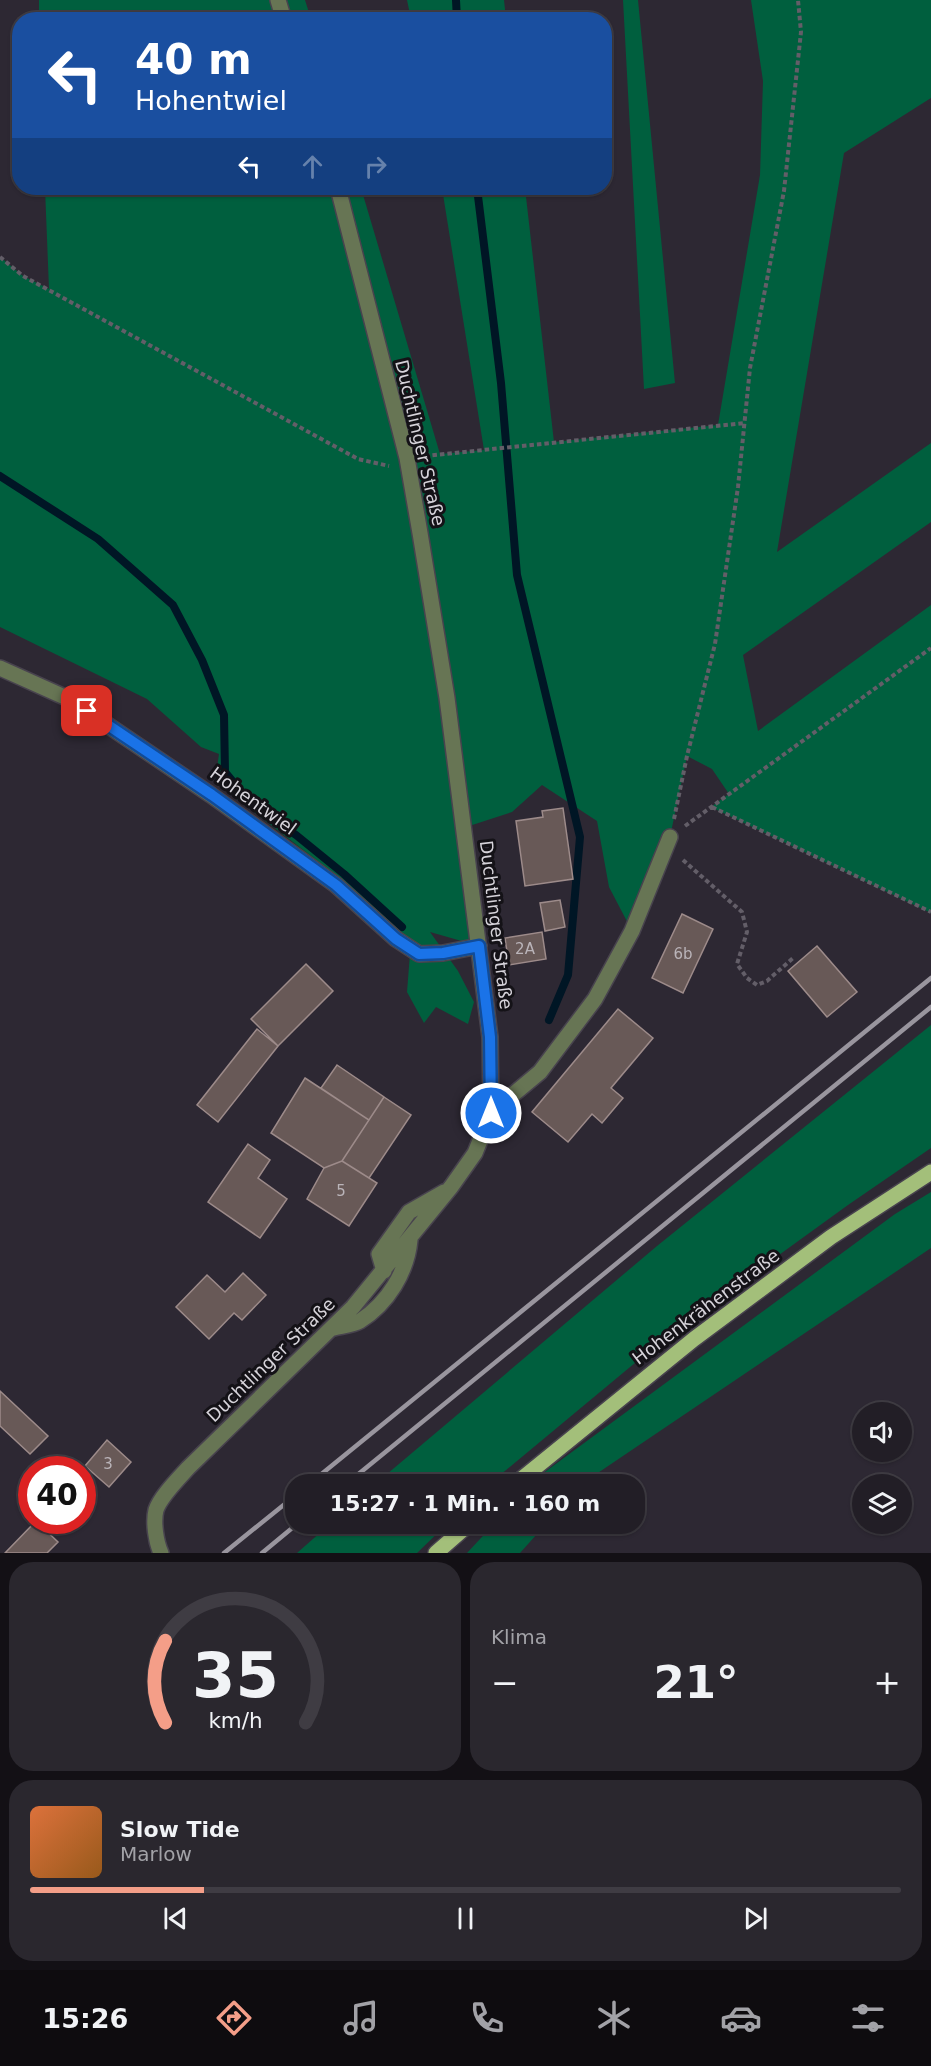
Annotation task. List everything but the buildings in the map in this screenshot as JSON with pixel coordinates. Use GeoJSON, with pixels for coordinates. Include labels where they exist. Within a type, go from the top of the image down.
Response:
{"type":"FeatureCollection","features":[{"type":"Feature","properties":{"kind":"main road","name":"Hohenkrähenstraße"},"geometry":{"type":"LineString","coordinates":[[528,1474],[694,1339],[831,1237],[931,1172]]}},
{"type":"Feature","properties":{"kind":"main road"},"geometry":{"type":"LineString","coordinates":[[436,1553],[458,1534]]}},
{"type":"Feature","properties":{"kind":"street","name":"Duchtlinger Straße"},"geometry":{"type":"LineString","coordinates":[[161,1553],[156,1529],[156,1510],[170,1489],[188,1468],[353,1307],[384,1271],[475,1154],[491,1113],[490,1037],[447,698],[408,464],[340,195]]}},
{"type":"Feature","properties":{"kind":"street","name":"Hohentwiel"},"geometry":{"type":"LineString","coordinates":[[0,668],[69,699],[193,782],[336,885],[396,939],[419,954],[443,953],[479,946]]}},
{"type":"Feature","properties":{"kind":"street"},"geometry":{"type":"LineString","coordinates":[[491,1113],[540,1072],[595,999],[632,931],[668,842]]}},
{"type":"Feature","properties":{"kind":"street"},"geometry":{"type":"LineString","coordinates":[[384,1271],[379,1254],[410,1212],[451,1187]]}},
{"type":"Feature","properties":{"kind":"street"},"geometry":{"type":"LineString","coordinates":[[331,1329],[359,1322],[378,1306],[399,1281],[409,1255],[410,1239]]}},
{"type":"Feature","properties":{"kind":"path"},"geometry":{"type":"LineString","coordinates":[[668,842],[715,644],[738,487],[750,368],[791,144],[801,32],[798,0]]}},
{"type":"Feature","properties":{"kind":"path"},"geometry":{"type":"LineString","coordinates":[[0,257],[23,276],[358,459],[408,464],[745,423]]}},
{"type":"Feature","properties":{"kind":"path"},"geometry":{"type":"LineString","coordinates":[[668,842],[711,807],[931,648]]}},
{"type":"Feature","properties":{"kind":"path"},"geometry":{"type":"LineString","coordinates":[[711,807],[931,912]]}},
{"type":"Feature","properties":{"kind":"path"},"geometry":{"type":"LineString","coordinates":[[668,842],[742,912],[747,932],[737,964],[747,978],[758,985],[767,981],[793,958]]}},
{"type":"Feature","properties":{"kind":"green space"},"geometry":{"type":"Polygon","coordinates":[[[39,0],[305,0],[309,12],[39,12],[39,0]]]}},
{"type":"Feature","properties":{"kind":"green space"},"geometry":{"type":"Polygon","coordinates":[[[407,0],[504,0],[505,12],[410,12],[407,0]]]}},
{"type":"Feature","properties":{"kind":"green space"},"geometry":{"type":"Polygon","coordinates":[[[623,0],[638,0],[675,383],[644,389],[623,0]]]}},
{"type":"Feature","properties":{"kind":"green space"},"geometry":{"type":"Polygon","coordinates":[[[751,0],[931,0],[931,98],[844,153],[777,552],[931,443],[931,522],[743,655],[758,731],[931,605],[931,913],[711,807],[729,794],[712,769],[687,756],[670,837],[632,931],[609,887],[597,821],[542,785],[512,812],[463,828],[479,946],[430,932],[458,971],[474,1002],[468,1024],[436,1007],[424,1023],[407,992],[411,941],[315,859],[215,782],[219,754],[201,747],[147,699],[0,627],[0,257],[23,276],[49,289],[45,195],[363,195],[440,454],[484,450],[443,195],[526,195],[554,442],[718,425],[760,175],[763,81],[751,0]]]}},
{"type":"Feature","properties":{"kind":"green space"},"geometry":{"type":"Polygon","coordinates":[[[931,1025],[931,1148],[671,1333],[501,1474],[387,1474],[657,1246],[931,1025]]]}},
{"type":"Feature","properties":{"kind":"green space"},"geometry":{"type":"Polygon","coordinates":[[[931,1192],[931,1248],[596,1474],[542,1474],[895,1214],[931,1192]]]}},
{"type":"Feature","properties":{"kind":"green space"},"geometry":{"type":"Polygon","coordinates":[[[319,1534],[437,1534],[417,1553],[297,1553],[319,1534]]]}},
{"type":"Feature","properties":{"kind":"green space"},"geometry":{"type":"Polygon","coordinates":[[[485,1534],[537,1534],[520,1553],[467,1553],[485,1534]]]}},
{"type":"Feature","properties":{"kind":"waterway"},"geometry":{"type":"LineString","coordinates":[[456,0],[457,12]]}},
{"type":"Feature","properties":{"kind":"waterway"},"geometry":{"type":"LineString","coordinates":[[478,195],[501,383],[517,575],[580,837],[568,975],[549,1020]]}},
{"type":"Feature","properties":{"kind":"waterway"},"geometry":{"type":"LineString","coordinates":[[0,476],[98,539],[173,605],[202,660],[224,715],[225,772],[253,806],[296,835],[344,874],[402,927]]}},
{"type":"Feature","properties":{"kind":"railway"},"geometry":{"type":"LineString","coordinates":[[322,1474],[931,978]]}},
{"type":"Feature","properties":{"kind":"railway"},"geometry":{"type":"LineString","coordinates":[[358,1474],[931,1007]]}},
{"type":"Feature","properties":{"kind":"railway"},"geometry":{"type":"LineString","coordinates":[[224,1553],[285,1504]]}},
{"type":"Feature","properties":{"kind":"railway"},"geometry":{"type":"LineString","coordinates":[[262,1553],[285,1534]]}},
{"type":"Feature","properties":{"kind":"route"},"geometry":{"type":"LineString","coordinates":[[87,711],[212,795],[336,885],[396,939],[419,954],[443,953],[479,946],[490,1037],[491,1113]]}}]}
